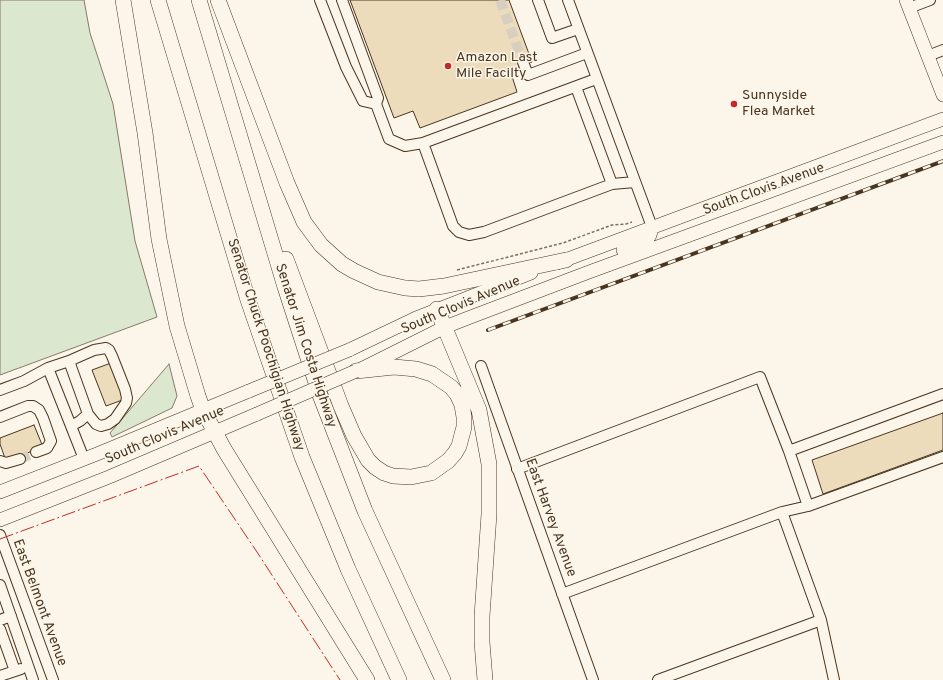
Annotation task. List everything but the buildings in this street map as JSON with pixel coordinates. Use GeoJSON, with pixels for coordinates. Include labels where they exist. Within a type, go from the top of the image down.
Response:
{"type":"FeatureCollection","features":[{"type":"Feature","properties":{"kind":"highway"},"geometry":{"type":"LineString","coordinates":[[124,0],[145,133],[159,240],[177,326],[203,410],[214,432],[282,545],[367,680]]}},
{"type":"Feature","properties":{"kind":"highway","name":"Senator Chuck Poochigian Highway"},"geometry":{"type":"LineString","coordinates":[[158,0],[248,300],[302,457],[348,569],[399,680]]}},
{"type":"Feature","properties":{"kind":"highway","name":"Senator Jim Costa Highway"},"geometry":{"type":"LineString","coordinates":[[199,0],[301,340],[334,433],[366,512],[443,680]]}},
{"type":"Feature","properties":{"kind":"highway"},"geometry":{"type":"LineString","coordinates":[[218,0],[287,183],[304,222],[321,245],[342,264],[378,282],[404,288],[419,288],[444,286],[566,260]]}},
{"type":"Feature","properties":{"kind":"highway"},"geometry":{"type":"LineString","coordinates":[[239,134],[341,406],[361,450],[375,467],[384,473],[393,476],[411,478],[422,476],[431,473],[448,461],[459,446],[464,427],[462,405],[457,394],[451,387],[432,374],[416,369],[394,367],[356,371]]}},
{"type":"Feature","properties":{"kind":"highway"},"geometry":{"type":"LineString","coordinates":[[437,309],[479,410],[489,464],[489,514],[482,616],[482,642],[486,680]]}},
{"type":"Feature","properties":{"kind":"main road"},"geometry":{"type":"LineString","coordinates":[[908,4],[943,95]]}},
{"type":"Feature","properties":{"kind":"main road","name":"South Clovis Avenue"},"geometry":{"type":"LineString","coordinates":[[0,492],[349,350],[437,309],[943,119]]}},
{"type":"Feature","properties":{"kind":"main road","name":"South Clovis Avenue"},"geometry":{"type":"LineString","coordinates":[[0,520],[109,477],[257,414],[356,371],[445,327],[943,142]]}},
{"type":"Feature","properties":{"kind":"main road"},"geometry":{"type":"LineString","coordinates":[[528,295],[566,271],[647,240],[652,227]]}},
{"type":"Feature","properties":{"kind":"street"},"geometry":{"type":"LineString","coordinates":[[320,0],[346,67],[363,101],[376,104]]}},
{"type":"Feature","properties":{"kind":"street"},"geometry":{"type":"LineString","coordinates":[[342,0],[378,98],[376,104],[389,139],[405,146],[423,143],[596,79]]}},
{"type":"Feature","properties":{"kind":"street"},"geometry":{"type":"LineString","coordinates":[[538,0],[552,38],[578,29]]}},
{"type":"Feature","properties":{"kind":"street"},"geometry":{"type":"LineString","coordinates":[[568,0],[652,227]]}},
{"type":"Feature","properties":{"kind":"street"},"geometry":{"type":"LineString","coordinates":[[908,4],[930,0]]}},
{"type":"Feature","properties":{"kind":"street"},"geometry":{"type":"LineString","coordinates":[[928,56],[943,50]]}},
{"type":"Feature","properties":{"kind":"street"},"geometry":{"type":"LineString","coordinates":[[523,62],[528,75],[587,53]]}},
{"type":"Feature","properties":{"kind":"street"},"geometry":{"type":"LineString","coordinates":[[576,86],[612,184]]}},
{"type":"Feature","properties":{"kind":"street"},"geometry":{"type":"LineString","coordinates":[[423,143],[453,226],[459,232],[469,235],[484,232],[612,184],[635,182]]}},
{"type":"Feature","properties":{"kind":"street"},"geometry":{"type":"LineString","coordinates":[[0,390],[24,381],[48,368],[94,350],[106,348],[110,350],[127,398],[126,403],[115,419],[108,424],[101,426],[96,424],[88,414],[69,361]]}},
{"type":"Feature","properties":{"kind":"street","name":"East Harvey Avenue"},"geometry":{"type":"LineString","coordinates":[[481,366],[593,680]]}},
{"type":"Feature","properties":{"kind":"street"},"geometry":{"type":"LineString","coordinates":[[48,368],[84,459]]}},
{"type":"Feature","properties":{"kind":"street"},"geometry":{"type":"LineString","coordinates":[[517,469],[760,377],[789,451],[808,506]]}},
{"type":"Feature","properties":{"kind":"street"},"geometry":{"type":"LineString","coordinates":[[789,451],[943,394]]}},
{"type":"Feature","properties":{"kind":"street"},"geometry":{"type":"LineString","coordinates":[[0,417],[28,406],[33,406],[39,410],[51,441],[47,448],[36,452]]}},
{"type":"Feature","properties":{"kind":"street"},"geometry":{"type":"LineString","coordinates":[[71,426],[88,414]]}},
{"type":"Feature","properties":{"kind":"street"},"geometry":{"type":"LineString","coordinates":[[562,594],[782,512],[808,506],[943,456]]}},
{"type":"Feature","properties":{"kind":"street"},"geometry":{"type":"LineString","coordinates":[[0,461],[6,463],[20,459]]}},
{"type":"Feature","properties":{"kind":"street"},"geometry":{"type":"LineString","coordinates":[[782,512],[822,620],[834,680]]}},
{"type":"Feature","properties":{"kind":"street","name":"East Belmont Avenue"},"geometry":{"type":"LineString","coordinates":[[0,535],[52,680]]}},
{"type":"Feature","properties":{"kind":"street"},"geometry":{"type":"LineString","coordinates":[[0,585],[33,680]]}},
{"type":"Feature","properties":{"kind":"street"},"geometry":{"type":"LineString","coordinates":[[0,620],[11,616]]}},
{"type":"Feature","properties":{"kind":"street"},"geometry":{"type":"LineString","coordinates":[[658,680],[822,620]]}},
{"type":"Feature","properties":{"kind":"street"},"geometry":{"type":"LineString","coordinates":[[0,629],[15,671]]}},
{"type":"Feature","properties":{"kind":"street"},"geometry":{"type":"LineString","coordinates":[[0,676],[28,666]]}},
{"type":"Feature","properties":{"kind":"path"},"geometry":{"type":"LineString","coordinates":[[456,271],[563,243],[612,225],[626,224],[637,221]]}},
{"type":"Feature","properties":{"kind":"green space"},"geometry":{"type":"Polygon","coordinates":[[[0,0],[84,0],[90,33],[113,104],[135,241],[157,317],[0,375],[0,0]]]}},
{"type":"Feature","properties":{"kind":"green space"},"geometry":{"type":"Polygon","coordinates":[[[169,364],[177,396],[172,408],[112,437],[110,433],[169,364]]]}},
{"type":"Feature","properties":{"kind":"tunnel"},"geometry":{"type":"LineString","coordinates":[[500,0],[523,62]]}},
{"type":"Feature","properties":{"kind":"tunnel"},"geometry":{"type":"LineString","coordinates":[[20,459],[36,452]]}},
{"type":"Feature","properties":{"kind":"railway"},"geometry":{"type":"LineString","coordinates":[[488,330],[943,161]]}},
{"type":"Feature","properties":{"kind":"power"},"geometry":{"type":"LineString","coordinates":[[0,539],[199,466],[340,680]]}},
{"type":"Feature","properties":{"kind":"place","name":"Amazon Last Mile Facilty"},"geometry":{"type":"Point","coordinates":[448,66]}},
{"type":"Feature","properties":{"kind":"place","name":"Sunnyside Flea Market"},"geometry":{"type":"Point","coordinates":[734,104]}}]}
